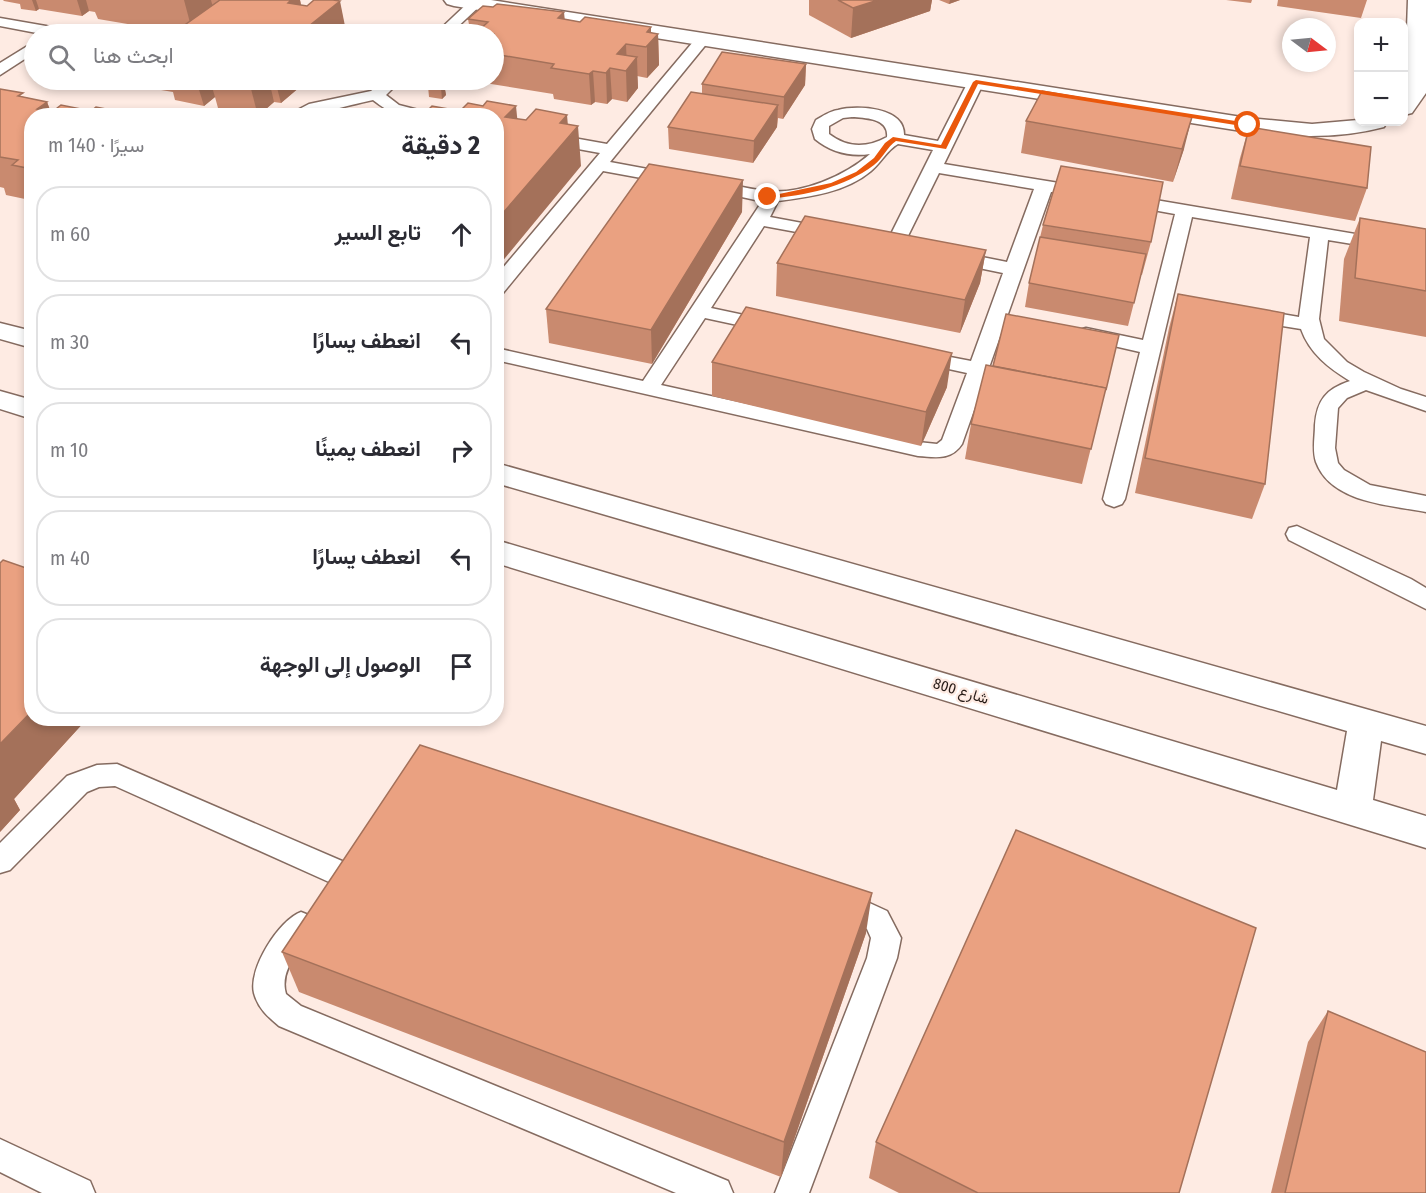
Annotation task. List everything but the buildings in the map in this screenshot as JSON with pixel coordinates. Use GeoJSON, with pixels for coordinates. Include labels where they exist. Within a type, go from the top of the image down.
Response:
{"type":"FeatureCollection","features":[{"type":"Feature","properties":{"kind":"street"},"geometry":{"type":"LineString","coordinates":[[454,0],[1288,130],[1326,130],[1361,126]]}},
{"type":"Feature","properties":{"kind":"street"},"geometry":{"type":"LineString","coordinates":[[1408,102],[1417,90],[1422,38],[1419,0]]}},
{"type":"Feature","properties":{"kind":"street"},"geometry":{"type":"LineString","coordinates":[[0,331],[24,338]]}},
{"type":"Feature","properties":{"kind":"street"},"geometry":{"type":"LineString","coordinates":[[0,400],[24,408]]}},
{"type":"Feature","properties":{"kind":"street"},"geometry":{"type":"LineString","coordinates":[[504,475],[1426,740]]}},
{"type":"Feature","properties":{"kind":"street","name":"شارع 800"},"geometry":{"type":"LineString","coordinates":[[504,553],[1426,832]]}},
{"type":"Feature","properties":{"kind":"street"},"geometry":{"type":"LineString","coordinates":[[1353,810],[1366,722]]}},
{"type":"Feature","properties":{"kind":"lane"},"geometry":{"type":"LineString","coordinates":[[453,24],[476,3]]}},
{"type":"Feature","properties":{"kind":"lane"},"geometry":{"type":"LineString","coordinates":[[0,22],[24,26]]}},
{"type":"Feature","properties":{"kind":"lane"},"geometry":{"type":"LineString","coordinates":[[504,279],[702,39]]}},
{"type":"Feature","properties":{"kind":"lane"},"geometry":{"type":"LineString","coordinates":[[0,69],[24,53]]}},
{"type":"Feature","properties":{"kind":"lane"},"geometry":{"type":"LineString","coordinates":[[894,246],[976,82]]}},
{"type":"Feature","properties":{"kind":"lane"},"geometry":{"type":"LineString","coordinates":[[313,108],[376,95],[382,90]]}},
{"type":"Feature","properties":{"kind":"lane"},"geometry":{"type":"LineString","coordinates":[[376,95],[394,108]]}},
{"type":"Feature","properties":{"kind":"lane"},"geometry":{"type":"LineString","coordinates":[[504,130],[612,150]]}},
{"type":"Feature","properties":{"kind":"lane"},"geometry":{"type":"LineString","coordinates":[[600,165],[768,197],[802,193],[833,185],[858,174],[876,160],[891,141],[944,147]]}},
{"type":"Feature","properties":{"kind":"lane"},"geometry":{"type":"LineString","coordinates":[[934,167],[1079,192]]}},
{"type":"Feature","properties":{"kind":"lane"},"geometry":{"type":"LineString","coordinates":[[504,356],[918,449],[941,451],[951,444],[1044,186]]}},
{"type":"Feature","properties":{"kind":"lane"},"geometry":{"type":"LineString","coordinates":[[649,388],[770,203],[768,197]]}},
{"type":"Feature","properties":{"kind":"lane"},"geometry":{"type":"LineString","coordinates":[[1114,198],[1426,251]]}},
{"type":"Feature","properties":{"kind":"lane"},"geometry":{"type":"LineString","coordinates":[[1114,499],[1185,210]]}},
{"type":"Feature","properties":{"kind":"lane"},"geometry":{"type":"LineString","coordinates":[[759,220],[849,237]]}},
{"type":"Feature","properties":{"kind":"lane"},"geometry":{"type":"LineString","coordinates":[[1320,233],[1309,325],[1319,345],[1338,365],[1366,383],[1401,398],[1426,404]]}},
{"type":"Feature","properties":{"kind":"lane"},"geometry":{"type":"LineString","coordinates":[[872,241],[916,250]]}},
{"type":"Feature","properties":{"kind":"lane"},"geometry":{"type":"LineString","coordinates":[[938,254],[1014,269]]}},
{"type":"Feature","properties":{"kind":"lane"},"geometry":{"type":"LineString","coordinates":[[1162,300],[1185,303]]}},
{"type":"Feature","properties":{"kind":"lane"},"geometry":{"type":"LineString","coordinates":[[700,311],[793,331]]}},
{"type":"Feature","properties":{"kind":"lane"},"geometry":{"type":"LineString","coordinates":[[1230,311],[1309,325]]}},
{"type":"Feature","properties":{"kind":"lane"},"geometry":{"type":"LineString","coordinates":[[998,315],[1020,319]]}},
{"type":"Feature","properties":{"kind":"lane"},"geometry":{"type":"LineString","coordinates":[[1064,329],[1151,348]]}},
{"type":"Feature","properties":{"kind":"lane"},"geometry":{"type":"LineString","coordinates":[[897,352],[978,369]]}},
{"type":"Feature","properties":{"kind":"lane"},"geometry":{"type":"LineString","coordinates":[[1366,383],[1348,388],[1326,407],[1324,453],[1328,466],[1340,479],[1357,490],[1426,504]]}},
{"type":"Feature","properties":{"kind":"lane"},"geometry":{"type":"LineString","coordinates":[[1298,534],[1403,585],[1426,600]]}},
{"type":"Feature","properties":{"kind":"lane"},"geometry":{"type":"LineString","coordinates":[[0,861],[77,784],[97,776],[117,775],[334,880],[272,966],[268,986],[275,1003],[290,1016],[716,1193]]}},
{"type":"Feature","properties":{"kind":"lane"},"geometry":{"type":"LineString","coordinates":[[792,1193],[882,958],[886,938],[877,920],[858,909],[813,892]]}},
{"type":"Feature","properties":{"kind":"lane"},"geometry":{"type":"LineString","coordinates":[[0,1155],[78,1193]]}},
{"type":"Feature","properties":{"kind":"route"},"geometry":{"type":"LineString","coordinates":[[768,197],[802,193],[833,185],[858,174],[876,160],[887,144],[895,139],[944,147],[976,82],[1248,125]]}}]}
